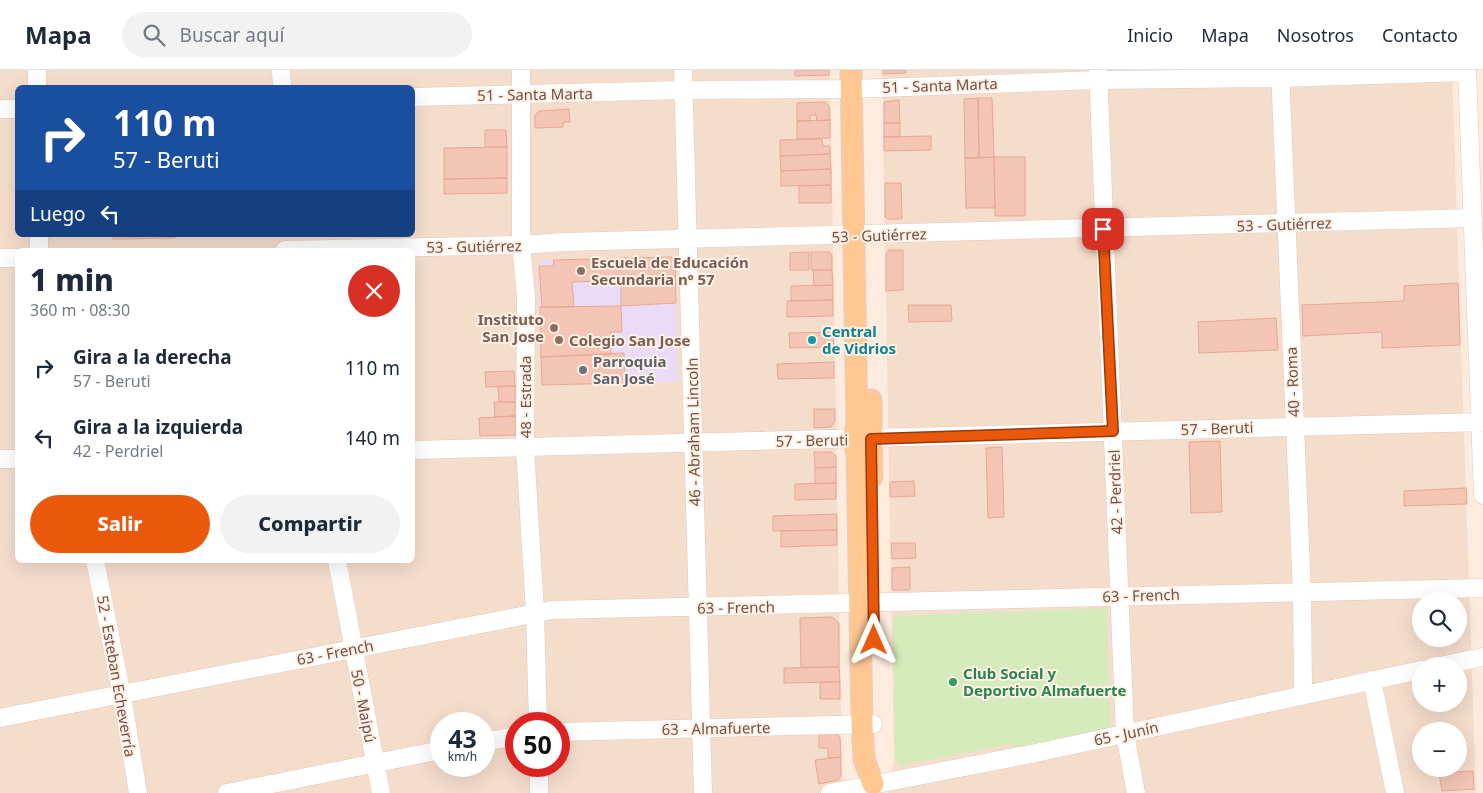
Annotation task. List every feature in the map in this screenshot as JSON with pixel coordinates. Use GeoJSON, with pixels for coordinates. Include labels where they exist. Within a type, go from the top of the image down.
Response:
{"type":"FeatureCollection","features":[{"type":"Feature","properties":{"kind":"main road"},"geometry":{"type":"LineString","coordinates":[[858,79],[861,235],[857,425],[862,439],[857,453],[867,604],[868,724],[864,759],[874,789]]}},
{"type":"Feature","properties":{"kind":"street"},"geometry":{"type":"LineString","coordinates":[[37,70],[37,85]]}},
{"type":"Feature","properties":{"kind":"street"},"geometry":{"type":"LineString","coordinates":[[281,70],[282,85]]}},
{"type":"Feature","properties":{"kind":"street","name":"48 - Estrada"},"geometry":{"type":"LineString","coordinates":[[521,70],[521,246],[526,296],[525,448],[535,612],[538,712]]}},
{"type":"Feature","properties":{"kind":"street","name":"46 - Abraham Lincoln"},"geometry":{"type":"LineString","coordinates":[[683,70],[703,793]]}},
{"type":"Feature","properties":{"kind":"street"},"geometry":{"type":"LineString","coordinates":[[1467,71],[1482,421],[1483,495]]}},
{"type":"Feature","properties":{"kind":"street","name":"51 - Santa Marta"},"geometry":{"type":"LineString","coordinates":[[415,97],[683,90],[858,79],[1467,71]]}},
{"type":"Feature","properties":{"kind":"street","name":"40 - Roma"},"geometry":{"type":"LineString","coordinates":[[1280,74],[1302,592],[1304,695]]}},
{"type":"Feature","properties":{"kind":"street","name":"42 - Perdriel"},"geometry":{"type":"LineString","coordinates":[[1098,75],[1125,734],[1136,793]]}},
{"type":"Feature","properties":{"kind":"street"},"geometry":{"type":"LineString","coordinates":[[0,109],[15,109]]}},
{"type":"Feature","properties":{"kind":"street","name":"53 - Gutiérrez"},"geometry":{"type":"LineString","coordinates":[[402,248],[1473,218]]}},
{"type":"Feature","properties":{"kind":"street"},"geometry":{"type":"LineString","coordinates":[[0,258],[15,258]]}},
{"type":"Feature","properties":{"kind":"street","name":"57 - Beruti"},"geometry":{"type":"LineString","coordinates":[[415,450],[1482,421]]}},
{"type":"Feature","properties":{"kind":"street"},"geometry":{"type":"LineString","coordinates":[[0,459],[15,458]]}},
{"type":"Feature","properties":{"kind":"street","name":"52 - Esteban Echeverría"},"geometry":{"type":"LineString","coordinates":[[96,563],[122,696],[138,793]]}},
{"type":"Feature","properties":{"kind":"street","name":"50 - Maipú"},"geometry":{"type":"LineString","coordinates":[[338,563],[381,793]]}},
{"type":"Feature","properties":{"kind":"street","name":"63 - French"},"geometry":{"type":"LineString","coordinates":[[0,718],[122,696],[535,612],[867,604],[1118,595],[1483,588]]}},
{"type":"Feature","properties":{"kind":"street"},"geometry":{"type":"LineString","coordinates":[[1467,660],[1483,657]]}},
{"type":"Feature","properties":{"kind":"street","name":"65 - Junín"},"geometry":{"type":"LineString","coordinates":[[830,793],[874,789],[1412,672]]}},
{"type":"Feature","properties":{"kind":"street"},"geometry":{"type":"LineString","coordinates":[[1372,680],[1395,793]]}},
{"type":"Feature","properties":{"kind":"street","name":"63 - Almafuerte"},"geometry":{"type":"LineString","coordinates":[[570,732],[868,724]]}},
{"type":"Feature","properties":{"kind":"street"},"geometry":{"type":"LineString","coordinates":[[227,793],[430,752]]}},
{"type":"Feature","properties":{"kind":"street"},"geometry":{"type":"LineString","coordinates":[[539,777],[539,793]]}},
{"type":"Feature","properties":{"kind":"shaded area"},"geometry":{"type":"Polygon","coordinates":[[[0,70],[830,70],[842,776],[854,793],[0,793],[0,70]]]}},
{"type":"Feature","properties":{"kind":"shaded area"},"geometry":{"type":"Polygon","coordinates":[[[882,70],[1452,70],[1476,793],[888,793],[894,759],[882,70]]]}},
{"type":"Feature","properties":{"kind":"shaded area"},"geometry":{"type":"Polygon","coordinates":[[[672,257],[675,259],[678,382],[625,383],[624,353],[541,357],[539,265],[544,260],[672,257]]]}},
{"type":"Feature","properties":{"kind":"green space"},"geometry":{"type":"Polygon","coordinates":[[[1107,608],[1110,732],[1013,750],[1012,744],[901,765],[895,759],[893,619],[896,616],[1107,608]]]}},
{"type":"Feature","properties":{"kind":"building"},"geometry":{"type":"Polygon","coordinates":[[[795,70],[829,70],[829,75],[795,76],[795,70]]]}},
{"type":"Feature","properties":{"kind":"building"},"geometry":{"type":"Polygon","coordinates":[[[883,70],[906,70],[906,73],[883,74],[883,70]]]}},
{"type":"Feature","properties":{"kind":"building"},"geometry":{"type":"Polygon","coordinates":[[[978,98],[979,158],[965,158],[964,99],[978,98]]]}},
{"type":"Feature","properties":{"kind":"building"},"geometry":{"type":"Polygon","coordinates":[[[978,98],[992,98],[994,157],[979,158],[978,98]]]}},
{"type":"Feature","properties":{"kind":"building"},"geometry":{"type":"Polygon","coordinates":[[[899,100],[900,123],[884,123],[884,102],[899,100]]]}},
{"type":"Feature","properties":{"kind":"building"},"geometry":{"type":"Polygon","coordinates":[[[825,102],[829,106],[830,120],[817,121],[816,115],[810,115],[810,121],[797,121],[797,103],[825,102]]]}},
{"type":"Feature","properties":{"kind":"building"},"geometry":{"type":"Polygon","coordinates":[[[569,109],[570,122],[563,122],[563,127],[535,128],[535,116],[539,111],[569,109]]]}},
{"type":"Feature","properties":{"kind":"building"},"geometry":{"type":"Polygon","coordinates":[[[830,120],[830,138],[797,139],[797,121],[830,120]]]}},
{"type":"Feature","properties":{"kind":"building"},"geometry":{"type":"Polygon","coordinates":[[[884,123],[900,123],[900,137],[884,137],[884,123]]]}},
{"type":"Feature","properties":{"kind":"building"},"geometry":{"type":"Polygon","coordinates":[[[485,130],[506,130],[507,147],[485,147],[485,130]]]}},
{"type":"Feature","properties":{"kind":"building"},"geometry":{"type":"Polygon","coordinates":[[[931,136],[931,150],[884,151],[884,137],[931,136]]]}},
{"type":"Feature","properties":{"kind":"building"},"geometry":{"type":"Polygon","coordinates":[[[822,139],[823,146],[830,146],[830,154],[780,156],[780,140],[822,139]]]}},
{"type":"Feature","properties":{"kind":"building"},"geometry":{"type":"Polygon","coordinates":[[[507,147],[507,178],[444,179],[444,148],[507,147]]]}},
{"type":"Feature","properties":{"kind":"building"},"geometry":{"type":"Polygon","coordinates":[[[830,154],[831,169],[781,171],[780,156],[830,154]]]}},
{"type":"Feature","properties":{"kind":"building"},"geometry":{"type":"Polygon","coordinates":[[[994,157],[1025,157],[1025,216],[995,216],[994,157]]]}},
{"type":"Feature","properties":{"kind":"building"},"geometry":{"type":"Polygon","coordinates":[[[994,157],[995,208],[966,208],[965,158],[994,157]]]}},
{"type":"Feature","properties":{"kind":"building"},"geometry":{"type":"Polygon","coordinates":[[[831,169],[831,185],[781,186],[781,171],[831,169]]]}},
{"type":"Feature","properties":{"kind":"building"},"geometry":{"type":"Polygon","coordinates":[[[507,178],[507,193],[444,194],[444,179],[507,178]]]}},
{"type":"Feature","properties":{"kind":"building"},"geometry":{"type":"Polygon","coordinates":[[[885,183],[901,183],[902,219],[888,219],[885,217],[885,183]]]}},
{"type":"Feature","properties":{"kind":"building"},"geometry":{"type":"Polygon","coordinates":[[[831,185],[831,203],[799,203],[799,186],[831,185]]]}},
{"type":"Feature","properties":{"kind":"building"},"geometry":{"type":"Polygon","coordinates":[[[113,237],[175,237],[175,238],[113,239],[113,237]]]}},
{"type":"Feature","properties":{"kind":"building"},"geometry":{"type":"Polygon","coordinates":[[[889,250],[903,250],[903,290],[886,291],[886,254],[889,250]]]}},
{"type":"Feature","properties":{"kind":"building"},"geometry":{"type":"Polygon","coordinates":[[[809,252],[809,270],[790,270],[790,253],[809,252]]]}},
{"type":"Feature","properties":{"kind":"building"},"geometry":{"type":"Polygon","coordinates":[[[811,252],[829,252],[832,255],[832,270],[811,270],[811,252]]]}},
{"type":"Feature","properties":{"kind":"building"},"geometry":{"type":"Polygon","coordinates":[[[672,257],[675,259],[676,303],[621,306],[621,281],[572,282],[574,307],[542,307],[539,266],[554,266],[553,260],[672,257]]]}},
{"type":"Feature","properties":{"kind":"building"},"geometry":{"type":"Polygon","coordinates":[[[813,270],[832,270],[833,285],[814,286],[813,270]]]}},
{"type":"Feature","properties":{"kind":"building"},"geometry":{"type":"Polygon","coordinates":[[[1458,283],[1460,345],[1382,348],[1382,332],[1303,336],[1302,305],[1404,301],[1404,286],[1458,283]]]}},
{"type":"Feature","properties":{"kind":"building"},"geometry":{"type":"Polygon","coordinates":[[[833,285],[833,300],[791,301],[791,286],[833,285]]]}},
{"type":"Feature","properties":{"kind":"building"},"geometry":{"type":"Polygon","coordinates":[[[833,300],[833,316],[787,317],[787,301],[833,300]]]}},
{"type":"Feature","properties":{"kind":"building"},"geometry":{"type":"Polygon","coordinates":[[[908,305],[951,305],[952,321],[909,322],[908,305]]]}},
{"type":"Feature","properties":{"kind":"building"},"geometry":{"type":"Polygon","coordinates":[[[621,306],[622,332],[611,332],[611,354],[541,357],[540,307],[621,306]]]}},
{"type":"Feature","properties":{"kind":"building"},"geometry":{"type":"Polygon","coordinates":[[[1276,318],[1278,350],[1199,353],[1198,322],[1276,318]]]}},
{"type":"Feature","properties":{"kind":"building","name":"Central de Vidrios"},"geometry":{"type":"Polygon","coordinates":[[[833,332],[834,347],[790,348],[789,333],[833,332]]]}},
{"type":"Feature","properties":{"kind":"building","name":"Parroquia San José"},"geometry":{"type":"Polygon","coordinates":[[[624,353],[625,383],[542,385],[541,357],[624,353]]]}},
{"type":"Feature","properties":{"kind":"building"},"geometry":{"type":"Polygon","coordinates":[[[834,362],[834,378],[778,379],[777,364],[834,362]]]}},
{"type":"Feature","properties":{"kind":"building"},"geometry":{"type":"Polygon","coordinates":[[[514,371],[515,386],[486,387],[485,372],[514,371]]]}},
{"type":"Feature","properties":{"kind":"building"},"geometry":{"type":"Polygon","coordinates":[[[498,386],[515,386],[515,402],[499,402],[498,386]]]}},
{"type":"Feature","properties":{"kind":"building"},"geometry":{"type":"Polygon","coordinates":[[[494,402],[515,402],[515,416],[495,417],[494,402]]]}},
{"type":"Feature","properties":{"kind":"building"},"geometry":{"type":"Polygon","coordinates":[[[814,409],[835,409],[835,421],[831,427],[814,428],[814,409]]]}},
{"type":"Feature","properties":{"kind":"building"},"geometry":{"type":"Polygon","coordinates":[[[515,416],[516,435],[480,436],[479,418],[515,416]]]}},
{"type":"Feature","properties":{"kind":"building"},"geometry":{"type":"Polygon","coordinates":[[[1220,441],[1222,512],[1191,513],[1189,442],[1220,441]]]}},
{"type":"Feature","properties":{"kind":"building"},"geometry":{"type":"Polygon","coordinates":[[[1002,447],[1004,517],[988,518],[986,448],[1002,447]]]}},
{"type":"Feature","properties":{"kind":"building"},"geometry":{"type":"Polygon","coordinates":[[[814,452],[831,452],[836,456],[836,467],[815,468],[814,452]]]}},
{"type":"Feature","properties":{"kind":"building"},"geometry":{"type":"Polygon","coordinates":[[[836,467],[836,483],[815,484],[815,468],[836,467]]]}},
{"type":"Feature","properties":{"kind":"building"},"geometry":{"type":"Polygon","coordinates":[[[914,481],[915,496],[890,497],[890,482],[914,481]]]}},
{"type":"Feature","properties":{"kind":"building"},"geometry":{"type":"Polygon","coordinates":[[[836,483],[836,499],[795,500],[795,484],[836,483]]]}},
{"type":"Feature","properties":{"kind":"building"},"geometry":{"type":"Polygon","coordinates":[[[1466,488],[1467,504],[1404,506],[1404,491],[1466,488]]]}},
{"type":"Feature","properties":{"kind":"building"},"geometry":{"type":"Polygon","coordinates":[[[837,514],[837,530],[773,531],[773,516],[837,514]]]}},
{"type":"Feature","properties":{"kind":"building"},"geometry":{"type":"Polygon","coordinates":[[[837,530],[837,545],[781,547],[781,531],[837,530]]]}},
{"type":"Feature","properties":{"kind":"building"},"geometry":{"type":"Polygon","coordinates":[[[891,543],[915,543],[916,558],[892,559],[891,543]]]}},
{"type":"Feature","properties":{"kind":"building"},"geometry":{"type":"Polygon","coordinates":[[[910,567],[910,590],[892,590],[892,568],[910,567]]]}},
{"type":"Feature","properties":{"kind":"building"},"geometry":{"type":"Polygon","coordinates":[[[832,617],[839,623],[839,667],[801,667],[800,618],[832,617]]]}},
{"type":"Feature","properties":{"kind":"building"},"geometry":{"type":"Polygon","coordinates":[[[839,667],[840,682],[784,683],[784,668],[839,667]]]}},
{"type":"Feature","properties":{"kind":"building"},"geometry":{"type":"Polygon","coordinates":[[[820,682],[840,682],[840,699],[820,699],[820,682]]]}},
{"type":"Feature","properties":{"kind":"building"},"geometry":{"type":"Polygon","coordinates":[[[819,734],[837,734],[840,738],[841,757],[828,758],[828,748],[819,748],[819,734]]]}},
{"type":"Feature","properties":{"kind":"building"},"geometry":{"type":"Polygon","coordinates":[[[841,757],[841,776],[838,780],[819,784],[815,760],[841,757]]]}},
{"type":"Feature","properties":{"kind":"building"},"geometry":{"type":"Polygon","coordinates":[[[1467,771],[1473,771],[1474,789],[1442,791],[1440,777],[1467,777],[1467,771]]]}},
{"type":"Feature","properties":{"kind":"place","name":"Escuela de Educación Secundaria nº 57"},"geometry":{"type":"Point","coordinates":[581,271]}},
{"type":"Feature","properties":{"kind":"place","name":"Instituto San Jose"},"geometry":{"type":"Point","coordinates":[554,328]}},
{"type":"Feature","properties":{"kind":"place","name":"Colegio San Jose"},"geometry":{"type":"Point","coordinates":[559,340]}},
{"type":"Feature","properties":{"kind":"place","name":"Central de Vidrios"},"geometry":{"type":"Point","coordinates":[812,340]}},
{"type":"Feature","properties":{"kind":"place","name":"Parroquia San José"},"geometry":{"type":"Point","coordinates":[583,370]}},
{"type":"Feature","properties":{"kind":"place","name":"Club Social y Deportivo Almafuerte"},"geometry":{"type":"Point","coordinates":[953,682]}},
{"type":"Feature","properties":{"kind":"route"},"geometry":{"type":"LineString","coordinates":[[874,640],[871,439],[1113,431],[1103,229]]}}]}
